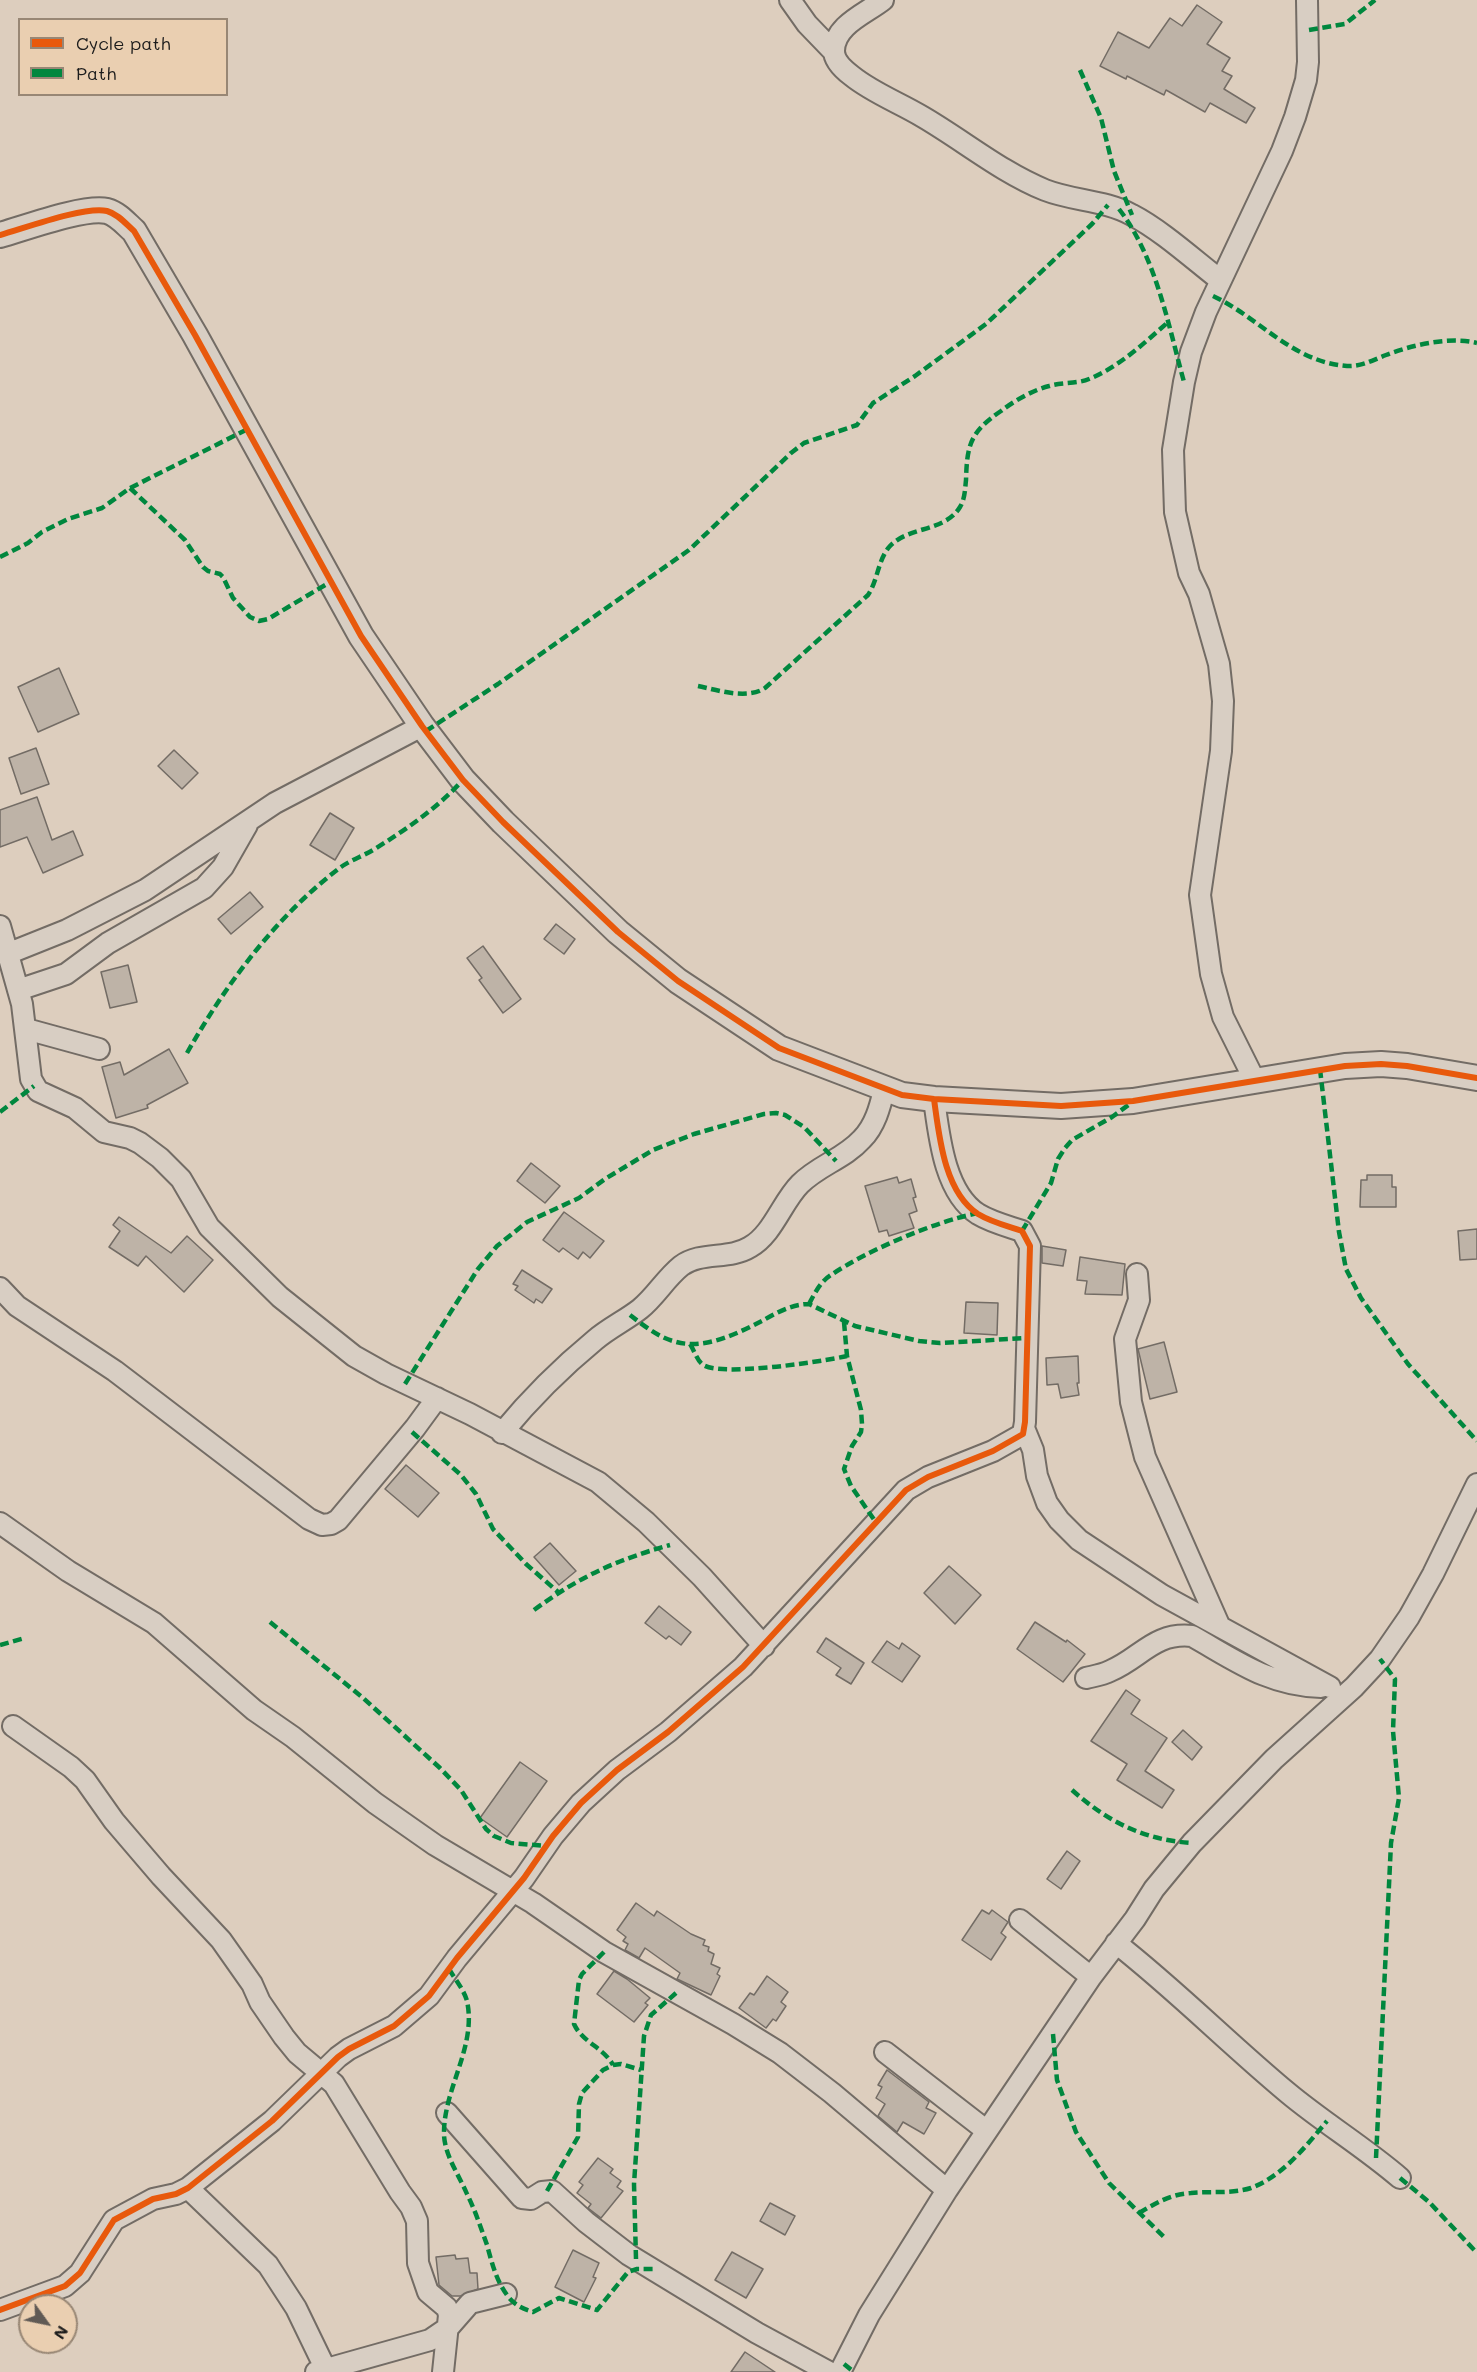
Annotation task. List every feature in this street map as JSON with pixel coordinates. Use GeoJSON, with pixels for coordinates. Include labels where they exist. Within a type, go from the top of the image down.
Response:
{"type":"FeatureCollection","features":[{"type":"Feature","properties":{"kind":"street"},"geometry":{"type":"LineString","coordinates":[[789,0],[807,24],[834,52],[840,66],[872,90],[924,117],[997,165],[1048,191],[1099,202],[1132,215],[1220,280]]}},
{"type":"Feature","properties":{"kind":"street"},"geometry":{"type":"LineString","coordinates":[[834,52],[847,25],[883,0]]}},
{"type":"Feature","properties":{"kind":"street"},"geometry":{"type":"LineString","coordinates":[[1255,1081],[1223,1017],[1211,974],[1200,895],[1221,752],[1223,700],[1219,664],[1199,594],[1189,573],[1175,512],[1173,450],[1191,352],[1220,280],[1282,151],[1295,117],[1306,80],[1308,62],[1307,0]]}},
{"type":"Feature","properties":{"kind":"street"},"geometry":{"type":"LineString","coordinates":[[0,235],[87,211],[107,211],[120,218],[134,231],[201,345],[361,636],[422,726],[463,780],[618,932],[678,981],[779,1048],[902,1095],[1061,1106],[1133,1101],[1320,1069],[1381,1064],[1450,1072],[1477,1078]]}},
{"type":"Feature","properties":{"kind":"street"},"geometry":{"type":"LineString","coordinates":[[8,954],[105,912],[146,890],[275,803],[422,726]]}},
{"type":"Feature","properties":{"kind":"street"},"geometry":{"type":"LineString","coordinates":[[18,990],[66,974],[108,943],[204,888],[223,867],[248,823]]}},
{"type":"Feature","properties":{"kind":"street"},"geometry":{"type":"LineString","coordinates":[[0,926],[26,1029],[31,1079],[38,1091],[75,1108],[104,1132],[130,1138],[140,1143],[181,1179],[210,1227],[280,1297],[367,1365],[437,1398],[598,1482],[630,1507],[702,1577],[764,1646]]}},
{"type":"Feature","properties":{"kind":"street"},"geometry":{"type":"LineString","coordinates":[[26,1029],[99,1049]]}},
{"type":"Feature","properties":{"kind":"street"},"geometry":{"type":"LineString","coordinates":[[502,1433],[549,1381],[596,1339],[640,1309],[683,1264],[694,1259],[738,1252],[756,1244],[799,1185],[818,1169],[836,1161],[863,1138],[877,1114],[884,1090]]}},
{"type":"Feature","properties":{"kind":"street"},"geometry":{"type":"LineString","coordinates":[[934,1099],[943,1155],[957,1189],[969,1207],[978,1213],[1022,1230],[1030,1246],[1024,1428],[1033,1450],[1037,1476],[1047,1503],[1059,1520],[1079,1540],[1106,1559],[1162,1595],[1330,1687]]}},
{"type":"Feature","properties":{"kind":"street"},"geometry":{"type":"LineString","coordinates":[[1137,1274],[1139,1300],[1125,1339],[1131,1402],[1145,1457],[1220,1627]]}},
{"type":"Feature","properties":{"kind":"street"},"geometry":{"type":"LineString","coordinates":[[0,1288],[17,1306],[115,1371],[269,1490],[309,1519],[322,1525],[338,1520],[415,1428],[437,1398]]}},
{"type":"Feature","properties":{"kind":"street"},"geometry":{"type":"LineString","coordinates":[[0,2310],[65,2286],[80,2273],[114,2220],[153,2199],[176,2194],[188,2188],[272,2121],[321,2071],[349,2049],[394,2026],[422,2003],[471,1940],[513,1892],[553,1836],[581,1803],[617,1770],[661,1737],[719,1688],[764,1646],[906,1490],[928,1477],[1019,1438],[1024,1428]]}},
{"type":"Feature","properties":{"kind":"street"},"geometry":{"type":"LineString","coordinates":[[840,2372],[869,2315],[947,2190],[1091,1977],[1154,1889],[1192,1843],[1274,1759],[1354,1688],[1380,1659],[1409,1617],[1433,1574],[1477,1484]]}},
{"type":"Feature","properties":{"kind":"street"},"geometry":{"type":"LineString","coordinates":[[0,1523],[68,1571],[154,1623],[254,1710],[293,1737],[375,1803],[435,1845],[533,1903],[604,1952],[734,2024],[780,2053],[832,2093],[947,2190]]}},
{"type":"Feature","properties":{"kind":"street"},"geometry":{"type":"LineString","coordinates":[[1086,1678],[1109,1671],[1163,1638],[1180,1635],[1192,1636],[1258,1674],[1291,1684],[1330,1687],[1342,1685],[1354,1688]]}},
{"type":"Feature","properties":{"kind":"street"},"geometry":{"type":"LineString","coordinates":[[13,1726],[71,1767],[85,1780],[114,1821],[238,1961],[284,2037],[305,2060],[334,2084],[411,2207],[417,2221],[417,2255],[420,2273],[429,2295],[447,2308],[449,2327],[443,2372]]}},
{"type":"Feature","properties":{"kind":"street"},"geometry":{"type":"LineString","coordinates":[[1020,1920],[1091,1977]]}},
{"type":"Feature","properties":{"kind":"street"},"geometry":{"type":"LineString","coordinates":[[1116,1943],[1165,1982],[1289,2094],[1400,2178]]}},
{"type":"Feature","properties":{"kind":"street"},"geometry":{"type":"LineString","coordinates":[[885,2052],[987,2131]]}},
{"type":"Feature","properties":{"kind":"street"},"geometry":{"type":"LineString","coordinates":[[447,2113],[522,2198],[531,2199],[542,2192],[552,2191],[586,2222],[629,2255],[750,2329],[829,2372]]}},
{"type":"Feature","properties":{"kind":"street"},"geometry":{"type":"LineString","coordinates":[[188,2188],[268,2265],[296,2308],[323,2371],[430,2340],[449,2327],[470,2303],[506,2294]]}},
{"type":"Feature","properties":{"kind":"building"},"geometry":{"type":"Polygon","coordinates":[[[1197,5],[1222,22],[1207,44],[1230,58],[1222,71],[1232,76],[1224,89],[1255,108],[1246,123],[1210,103],[1205,112],[1166,90],[1164,95],[1127,76],[1126,79],[1100,66],[1118,32],[1149,48],[1170,18],[1182,26],[1197,5]]]}},
{"type":"Feature","properties":{"kind":"building"},"geometry":{"type":"Polygon","coordinates":[[[59,668],[79,714],[38,732],[18,687],[59,668]]]}},
{"type":"Feature","properties":{"kind":"building"},"geometry":{"type":"Polygon","coordinates":[[[36,748],[49,784],[21,794],[9,758],[36,748]]]}},
{"type":"Feature","properties":{"kind":"building"},"geometry":{"type":"Polygon","coordinates":[[[174,750],[198,773],[182,789],[158,766],[174,750]]]}},
{"type":"Feature","properties":{"kind":"building"},"geometry":{"type":"Polygon","coordinates":[[[37,797],[52,840],[73,831],[83,855],[43,873],[27,837],[0,847],[0,810],[37,797]]]}},
{"type":"Feature","properties":{"kind":"building"},"geometry":{"type":"Polygon","coordinates":[[[330,813],[354,828],[335,860],[310,845],[330,813]]]}},
{"type":"Feature","properties":{"kind":"building"},"geometry":{"type":"Polygon","coordinates":[[[250,892],[263,907],[231,934],[218,919],[250,892]]]}},
{"type":"Feature","properties":{"kind":"building"},"geometry":{"type":"Polygon","coordinates":[[[556,924],[575,939],[564,954],[544,939],[556,924]]]}},
{"type":"Feature","properties":{"kind":"building"},"geometry":{"type":"Polygon","coordinates":[[[483,946],[521,999],[503,1013],[479,980],[482,978],[467,958],[483,946]]]}},
{"type":"Feature","properties":{"kind":"building"},"geometry":{"type":"Polygon","coordinates":[[[128,965],[137,1002],[110,1008],[101,972],[128,965]]]}},
{"type":"Feature","properties":{"kind":"building"},"geometry":{"type":"Polygon","coordinates":[[[169,1049],[188,1083],[147,1105],[148,1108],[116,1118],[102,1067],[120,1062],[124,1075],[169,1049]]]}},
{"type":"Feature","properties":{"kind":"building"},"geometry":{"type":"Polygon","coordinates":[[[531,1163],[560,1186],[545,1203],[517,1181],[531,1163]]]}},
{"type":"Feature","properties":{"kind":"building"},"geometry":{"type":"Polygon","coordinates":[[[1367,1175],[1392,1175],[1392,1187],[1396,1187],[1396,1207],[1360,1207],[1361,1180],[1367,1180],[1367,1175]]]}},
{"type":"Feature","properties":{"kind":"building"},"geometry":{"type":"Polygon","coordinates":[[[897,1177],[899,1183],[911,1179],[917,1211],[909,1214],[914,1228],[889,1236],[887,1230],[879,1232],[865,1186],[897,1177]]]}},
{"type":"Feature","properties":{"kind":"building"},"geometry":{"type":"Polygon","coordinates":[[[564,1212],[604,1241],[590,1258],[583,1252],[578,1259],[563,1248],[559,1252],[543,1240],[564,1212]]]}},
{"type":"Feature","properties":{"kind":"building"},"geometry":{"type":"Polygon","coordinates":[[[119,1217],[171,1253],[187,1236],[213,1260],[184,1292],[146,1256],[138,1266],[109,1247],[120,1231],[113,1225],[119,1217]]]}},
{"type":"Feature","properties":{"kind":"building"},"geometry":{"type":"Polygon","coordinates":[[[1477,1229],[1477,1259],[1460,1260],[1458,1231],[1477,1229]]]}},
{"type":"Feature","properties":{"kind":"building"},"geometry":{"type":"Polygon","coordinates":[[[1042,1246],[1066,1250],[1063,1266],[1042,1263],[1042,1246]]]}},
{"type":"Feature","properties":{"kind":"building"},"geometry":{"type":"Polygon","coordinates":[[[1080,1257],[1125,1264],[1122,1295],[1085,1294],[1087,1281],[1077,1280],[1080,1257]]]}},
{"type":"Feature","properties":{"kind":"building"},"geometry":{"type":"Polygon","coordinates":[[[522,1270],[552,1289],[542,1303],[536,1299],[534,1303],[515,1290],[518,1286],[513,1284],[522,1270]]]}},
{"type":"Feature","properties":{"kind":"building"},"geometry":{"type":"Polygon","coordinates":[[[966,1302],[998,1303],[997,1335],[964,1333],[966,1302]]]}},
{"type":"Feature","properties":{"kind":"building"},"geometry":{"type":"Polygon","coordinates":[[[1164,1342],[1177,1392],[1150,1399],[1138,1349],[1164,1342]]]}},
{"type":"Feature","properties":{"kind":"building"},"geometry":{"type":"Polygon","coordinates":[[[1078,1356],[1079,1395],[1061,1398],[1058,1384],[1047,1385],[1046,1358],[1078,1356]]]}},
{"type":"Feature","properties":{"kind":"building"},"geometry":{"type":"Polygon","coordinates":[[[406,1465],[439,1493],[418,1517],[385,1489],[406,1465]]]}},
{"type":"Feature","properties":{"kind":"building"},"geometry":{"type":"Polygon","coordinates":[[[550,1543],[576,1571],[559,1585],[534,1557],[550,1543]]]}},
{"type":"Feature","properties":{"kind":"building"},"geometry":{"type":"Polygon","coordinates":[[[949,1566],[981,1595],[955,1624],[924,1593],[949,1566]]]}},
{"type":"Feature","properties":{"kind":"building"},"geometry":{"type":"Polygon","coordinates":[[[659,1606],[691,1632],[681,1645],[669,1636],[666,1639],[645,1623],[659,1606]]]}},
{"type":"Feature","properties":{"kind":"building"},"geometry":{"type":"Polygon","coordinates":[[[1035,1622],[1066,1642],[1067,1640],[1085,1654],[1063,1682],[1017,1649],[1035,1622]]]}},
{"type":"Feature","properties":{"kind":"building"},"geometry":{"type":"Polygon","coordinates":[[[826,1638],[864,1663],[851,1684],[836,1675],[841,1668],[817,1652],[826,1638]]]}},
{"type":"Feature","properties":{"kind":"building"},"geometry":{"type":"Polygon","coordinates":[[[887,1641],[899,1649],[902,1643],[920,1656],[902,1682],[872,1662],[887,1641]]]}},
{"type":"Feature","properties":{"kind":"building"},"geometry":{"type":"Polygon","coordinates":[[[1126,1690],[1140,1700],[1131,1714],[1167,1738],[1145,1771],[1174,1790],[1162,1808],[1117,1780],[1127,1764],[1091,1741],[1126,1690]]]}},
{"type":"Feature","properties":{"kind":"building"},"geometry":{"type":"Polygon","coordinates":[[[1183,1730],[1202,1747],[1192,1760],[1172,1742],[1183,1730]]]}},
{"type":"Feature","properties":{"kind":"building"},"geometry":{"type":"Polygon","coordinates":[[[520,1762],[547,1781],[507,1837],[480,1818],[520,1762]]]}},
{"type":"Feature","properties":{"kind":"building"},"geometry":{"type":"Polygon","coordinates":[[[1067,1851],[1080,1861],[1061,1889],[1047,1879],[1067,1851]]]}},
{"type":"Feature","properties":{"kind":"building"},"geometry":{"type":"Polygon","coordinates":[[[636,1903],[654,1916],[657,1911],[691,1934],[705,1940],[703,1945],[709,1947],[708,1951],[714,1954],[711,1964],[720,1968],[717,1974],[720,1976],[711,1995],[677,1979],[680,1973],[645,1948],[639,1958],[625,1950],[628,1944],[623,1941],[626,1937],[617,1930],[636,1903]]]}},
{"type":"Feature","properties":{"kind":"building"},"geometry":{"type":"Polygon","coordinates":[[[982,1910],[989,1914],[992,1910],[1008,1922],[1001,1933],[1006,1937],[991,1960],[962,1940],[982,1910]]]}},
{"type":"Feature","properties":{"kind":"building"},"geometry":{"type":"Polygon","coordinates":[[[614,1971],[650,1998],[645,2003],[648,2005],[634,2022],[597,1994],[614,1971]]]}},
{"type":"Feature","properties":{"kind":"building"},"geometry":{"type":"Polygon","coordinates":[[[767,1976],[788,1992],[781,2002],[786,2006],[776,2021],[773,2019],[766,2028],[739,2008],[750,1993],[754,1995],[767,1976]]]}},
{"type":"Feature","properties":{"kind":"building"},"geometry":{"type":"Polygon","coordinates":[[[887,2070],[929,2102],[926,2108],[936,2113],[924,2134],[903,2122],[897,2132],[878,2116],[885,2104],[876,2098],[882,2087],[878,2085],[887,2070]]]}},
{"type":"Feature","properties":{"kind":"building"},"geometry":{"type":"Polygon","coordinates":[[[598,2158],[613,2169],[610,2173],[621,2181],[617,2187],[623,2191],[601,2218],[588,2208],[591,2204],[577,2193],[583,2185],[579,2182],[598,2158]]]}},
{"type":"Feature","properties":{"kind":"building"},"geometry":{"type":"Polygon","coordinates":[[[770,2203],[795,2216],[785,2235],[760,2221],[770,2203]]]}},
{"type":"Feature","properties":{"kind":"building"},"geometry":{"type":"Polygon","coordinates":[[[573,2250],[599,2263],[593,2277],[596,2278],[584,2302],[555,2287],[573,2250]]]}},
{"type":"Feature","properties":{"kind":"building"},"geometry":{"type":"Polygon","coordinates":[[[732,2252],[763,2269],[746,2298],[715,2280],[732,2252]]]}},
{"type":"Feature","properties":{"kind":"building"},"geometry":{"type":"Polygon","coordinates":[[[455,2255],[456,2259],[468,2258],[470,2273],[477,2273],[478,2289],[461,2296],[452,2296],[439,2285],[436,2257],[455,2255]]]}},
{"type":"Feature","properties":{"kind":"building"},"geometry":{"type":"Polygon","coordinates":[[[745,2352],[775,2372],[731,2372],[745,2352]]]}},
{"type":"Feature","properties":{"kind":"marked path"},"geometry":{"type":"LineString","coordinates":[[1309,30],[1345,24],[1375,0]]}},
{"type":"Feature","properties":{"kind":"marked path"},"geometry":{"type":"LineString","coordinates":[[1080,70],[1101,118],[1114,171],[1132,215]]}},
{"type":"Feature","properties":{"kind":"marked path"},"geometry":{"type":"LineString","coordinates":[[426,731],[498,684],[689,550],[804,443],[857,425],[873,403],[915,376],[986,324],[1092,224],[1108,205]]}},
{"type":"Feature","properties":{"kind":"marked path"},"geometry":{"type":"LineString","coordinates":[[1119,209],[1143,248],[1152,270],[1184,382]]}},
{"type":"Feature","properties":{"kind":"marked path"},"geometry":{"type":"LineString","coordinates":[[1213,296],[1293,348],[1327,363],[1357,365],[1396,351],[1443,341],[1477,343]]}},
{"type":"Feature","properties":{"kind":"marked path"},"geometry":{"type":"LineString","coordinates":[[698,686],[741,694],[758,692],[765,688],[868,595],[883,557],[890,546],[907,535],[945,521],[960,507],[964,497],[969,448],[983,426],[1012,403],[1037,390],[1084,381],[1100,374],[1130,354],[1167,323]]}},
{"type":"Feature","properties":{"kind":"marked path"},"geometry":{"type":"LineString","coordinates":[[0,557],[68,519],[102,508],[130,488],[248,429]]}},
{"type":"Feature","properties":{"kind":"marked path"},"geometry":{"type":"LineString","coordinates":[[130,488],[185,540],[203,567],[223,577],[233,598],[250,617],[259,621],[268,619],[332,581]]}},
{"type":"Feature","properties":{"kind":"marked path"},"geometry":{"type":"LineString","coordinates":[[187,1053],[236,976],[295,907],[341,867],[373,850],[421,818],[463,780]]}},
{"type":"Feature","properties":{"kind":"marked path"},"geometry":{"type":"LineString","coordinates":[[1320,1069],[1339,1232],[1346,1269],[1361,1298],[1408,1364],[1477,1441]]}},
{"type":"Feature","properties":{"kind":"marked path"},"geometry":{"type":"LineString","coordinates":[[0,1112],[34,1086]]}},
{"type":"Feature","properties":{"kind":"marked path"},"geometry":{"type":"LineString","coordinates":[[1022,1231],[1051,1183],[1058,1159],[1065,1148],[1072,1140],[1131,1103]]}},
{"type":"Feature","properties":{"kind":"marked path"},"geometry":{"type":"LineString","coordinates":[[405,1384],[478,1269],[497,1246],[527,1222],[579,1198],[653,1150],[694,1134],[764,1114],[776,1113],[785,1115],[804,1127],[836,1161]]}},
{"type":"Feature","properties":{"kind":"marked path"},"geometry":{"type":"LineString","coordinates":[[809,1304],[827,1278],[863,1256],[922,1230],[978,1213]]}},
{"type":"Feature","properties":{"kind":"marked path"},"geometry":{"type":"LineString","coordinates":[[630,1315],[662,1337],[684,1344],[719,1340],[784,1309],[809,1304],[855,1326],[919,1341],[940,1343],[1027,1338]]}},
{"type":"Feature","properties":{"kind":"marked path"},"geometry":{"type":"LineString","coordinates":[[844,1322],[847,1356],[861,1410],[862,1424],[861,1432],[852,1446],[844,1469],[851,1486],[877,1524]]}},
{"type":"Feature","properties":{"kind":"marked path"},"geometry":{"type":"LineString","coordinates":[[690,1344],[702,1364],[712,1368],[772,1367],[847,1356]]}},
{"type":"Feature","properties":{"kind":"marked path"},"geometry":{"type":"LineString","coordinates":[[412,1432],[461,1475],[476,1494],[493,1529],[526,1564],[558,1592]]}},
{"type":"Feature","properties":{"kind":"marked path"},"geometry":{"type":"LineString","coordinates":[[534,1610],[567,1588],[615,1563],[670,1545]]}},
{"type":"Feature","properties":{"kind":"marked path"},"geometry":{"type":"LineString","coordinates":[[270,1622],[362,1697],[440,1768],[461,1790],[486,1829],[494,1836],[511,1843],[546,1846]]}},
{"type":"Feature","properties":{"kind":"marked path"},"geometry":{"type":"LineString","coordinates":[[0,1645],[25,1638]]}},
{"type":"Feature","properties":{"kind":"marked path"},"geometry":{"type":"LineString","coordinates":[[1376,2158],[1391,1843],[1399,1798],[1393,1731],[1395,1679],[1380,1659]]}},
{"type":"Feature","properties":{"kind":"marked path"},"geometry":{"type":"LineString","coordinates":[[1072,1790],[1099,1811],[1128,1827],[1158,1838],[1192,1843]]}},
{"type":"Feature","properties":{"kind":"marked path"},"geometry":{"type":"LineString","coordinates":[[604,1952],[579,1980],[574,2024],[582,2036],[604,2054],[613,2065]]}},
{"type":"Feature","properties":{"kind":"marked path"},"geometry":{"type":"LineString","coordinates":[[449,1969],[466,1997],[469,2018],[464,2051],[445,2118],[445,2143],[475,2213],[497,2277],[507,2295],[519,2306],[533,2312],[559,2298],[597,2310],[628,2272],[637,2269],[653,2269]]}},
{"type":"Feature","properties":{"kind":"marked path"},"geometry":{"type":"LineString","coordinates":[[636,2259],[634,2184],[644,2036],[651,2015],[676,1993]]}},
{"type":"Feature","properties":{"kind":"marked path"},"geometry":{"type":"LineString","coordinates":[[1053,2034],[1057,2080],[1076,2132],[1109,2183],[1166,2239]]}},
{"type":"Feature","properties":{"kind":"marked path"},"geometry":{"type":"LineString","coordinates":[[547,2191],[578,2137],[579,2104],[582,2093],[603,2070],[613,2065],[621,2064],[641,2070]]}},
{"type":"Feature","properties":{"kind":"marked path"},"geometry":{"type":"LineString","coordinates":[[1139,2213],[1177,2195],[1236,2191],[1263,2183],[1284,2168],[1327,2121]]}},
{"type":"Feature","properties":{"kind":"marked path"},"geometry":{"type":"LineString","coordinates":[[1400,2178],[1429,2202],[1477,2253]]}},
{"type":"Feature","properties":{"kind":"marked path"},"geometry":{"type":"LineString","coordinates":[[844,2364],[854,2372]]}},
{"type":"Feature","properties":{"kind":"cycle path"},"geometry":{"type":"LineString","coordinates":[[0,235],[70,215],[97,210],[115,214],[134,231],[195,335],[361,636],[422,726],[463,780],[503,822],[618,932],[678,981],[779,1048],[902,1095],[1061,1106],[1133,1101],[1345,1066],[1381,1064],[1407,1066],[1477,1078]]}},
{"type":"Feature","properties":{"kind":"cycle path"},"geometry":{"type":"LineString","coordinates":[[0,2310],[65,2286],[80,2273],[114,2220],[153,2199],[176,2194],[188,2188],[272,2121],[338,2057],[394,2026],[429,1996],[581,1803],[617,1770],[668,1732],[743,1667],[906,1490],[928,1477],[993,1451],[1023,1434],[1030,1246],[1022,1231],[978,1214],[957,1192],[945,1162],[934,1099]]}}]}
